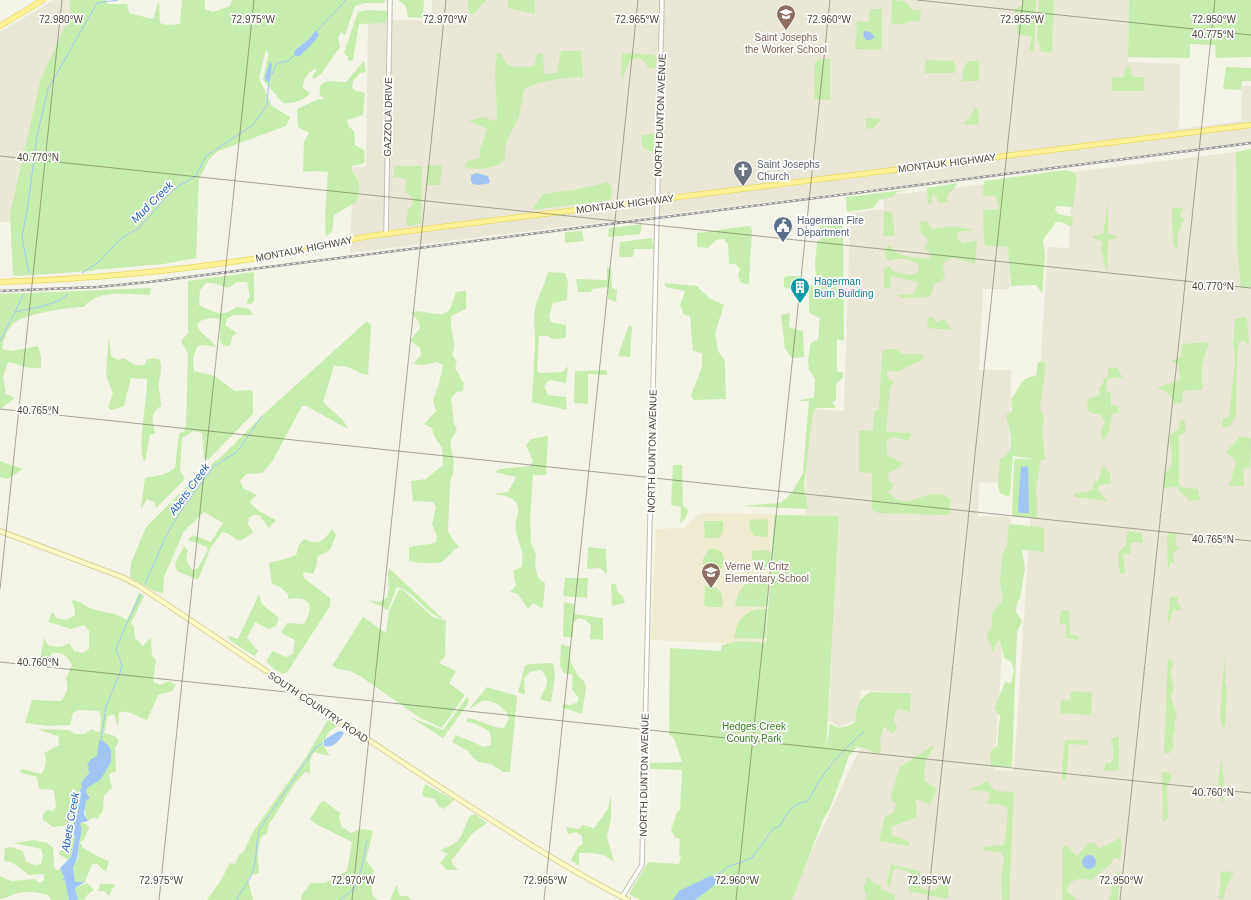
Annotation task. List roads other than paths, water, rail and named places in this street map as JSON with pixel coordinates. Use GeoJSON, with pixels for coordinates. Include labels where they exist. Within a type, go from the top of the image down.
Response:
{"type":"FeatureCollection","features":[{"type":"Feature","properties":{"kind":"main road"},"geometry":{"type":"LineString","coordinates":[[0,26],[43,0]]}},
{"type":"Feature","properties":{"kind":"main road","name":"MONTAUK HIGHWAY"},"geometry":{"type":"LineString","coordinates":[[0,282],[98,278],[139,274],[253,259],[330,243],[386,234],[1251,124]]}},
{"type":"Feature","properties":{"kind":"main road","name":"SOUTH COUNTRY ROAD"},"geometry":{"type":"LineString","coordinates":[[0,531],[122,577],[139,586],[312,703],[534,848],[628,900]]}},
{"type":"Feature","properties":{"kind":"street","name":"GAZZOLA DRIVE"},"geometry":{"type":"LineString","coordinates":[[386,234],[390,0]]}},
{"type":"Feature","properties":{"kind":"street","name":"NORTH DUNTON AVENUE"},"geometry":{"type":"LineString","coordinates":[[622,897],[642,865],[662,0]]}},
{"type":"Feature","properties":{"kind":"water"},"geometry":{"type":"Polygon","coordinates":[[[316,30],[319,35],[312,44],[300,56],[295,56],[294,51],[309,39],[316,30]]]}},
{"type":"Feature","properties":{"kind":"water"},"geometry":{"type":"Polygon","coordinates":[[[864,31],[870,32],[875,37],[870,40],[866,40],[863,35],[864,31]]]}},
{"type":"Feature","properties":{"kind":"water"},"geometry":{"type":"Polygon","coordinates":[[[270,62],[272,64],[270,80],[266,82],[265,77],[270,62]]]}},
{"type":"Feature","properties":{"kind":"water"},"geometry":{"type":"Polygon","coordinates":[[[477,173],[488,176],[490,183],[479,185],[473,184],[471,181],[471,175],[477,173]]]}},
{"type":"Feature","properties":{"kind":"water"},"geometry":{"type":"Polygon","coordinates":[[[1028,466],[1029,513],[1019,513],[1021,467],[1028,466]]]}},
{"type":"Feature","properties":{"kind":"water"},"geometry":{"type":"Polygon","coordinates":[[[341,731],[344,733],[336,743],[327,747],[324,746],[324,740],[341,731]]]}},
{"type":"Feature","properties":{"kind":"water"},"geometry":{"type":"Polygon","coordinates":[[[102,740],[111,750],[111,762],[101,779],[87,788],[86,792],[90,798],[86,801],[84,814],[88,821],[80,823],[81,834],[77,858],[73,867],[75,882],[85,882],[75,888],[78,900],[69,900],[65,881],[61,879],[65,879],[60,868],[71,857],[75,836],[73,834],[65,835],[69,833],[67,828],[73,827],[79,806],[77,804],[81,797],[79,793],[82,787],[81,783],[90,772],[88,771],[89,767],[87,765],[91,759],[97,756],[99,741],[102,740]]]}},
{"type":"Feature","properties":{"kind":"water"},"geometry":{"type":"Polygon","coordinates":[[[1089,855],[1094,857],[1096,862],[1094,867],[1089,869],[1084,867],[1082,862],[1084,857],[1089,855]]]}},
{"type":"Feature","properties":{"kind":"water"},"geometry":{"type":"Polygon","coordinates":[[[710,876],[719,877],[717,882],[695,900],[673,900],[679,891],[710,876]]]}},
{"type":"Feature","properties":{"kind":"waterway"},"geometry":{"type":"LineString","coordinates":[[29,273],[22,237],[28,205],[37,136],[48,89],[97,3],[118,0]]}},
{"type":"Feature","properties":{"kind":"waterway","name":"Mud Creek"},"geometry":{"type":"LineString","coordinates":[[316,32],[346,0]]}},
{"type":"Feature","properties":{"kind":"waterway","name":"Mud Creek"},"geometry":{"type":"LineString","coordinates":[[272,74],[277,63],[288,61],[295,55]]}},
{"type":"Feature","properties":{"kind":"waterway","name":"Mud Creek"},"geometry":{"type":"LineString","coordinates":[[82,273],[100,261],[120,239],[139,228],[168,195],[180,185],[195,177],[206,156],[253,125],[267,105],[269,80]]}},
{"type":"Feature","properties":{"kind":"waterway","name":"Mud Creek"},"geometry":{"type":"LineString","coordinates":[[0,341],[15,312],[50,304],[68,294]]}},
{"type":"Feature","properties":{"kind":"waterway"},"geometry":{"type":"LineString","coordinates":[[15,312],[23,295]]}},
{"type":"Feature","properties":{"kind":"waterway","name":"Abets Creek"},"geometry":{"type":"LineString","coordinates":[[145,584],[167,534],[182,509],[214,466],[237,452],[262,416]]}},
{"type":"Feature","properties":{"kind":"waterway","name":"Abets Creek"},"geometry":{"type":"LineString","coordinates":[[101,740],[106,706],[122,665],[116,649],[141,594]]}},
{"type":"Feature","properties":{"kind":"waterway"},"geometry":{"type":"LineString","coordinates":[[716,876],[728,867],[752,858],[773,829],[780,826],[791,809],[802,802],[808,801],[813,791],[832,764],[847,747],[864,732]]}},
{"type":"Feature","properties":{"kind":"waterway"},"geometry":{"type":"LineString","coordinates":[[236,900],[253,871],[259,830],[315,748],[324,742]]}},
{"type":"Feature","properties":{"kind":"waterway"},"geometry":{"type":"LineString","coordinates":[[340,900],[354,889],[362,867],[367,841]]}},
{"type":"Feature","properties":{"kind":"railway"},"geometry":{"type":"LineString","coordinates":[[0,291],[97,287],[149,282],[1251,143]]}},
{"type":"Feature","properties":{"kind":"place","name":"Saint Josephs the Worker School"},"geometry":{"type":"Point","coordinates":[786,31]}},
{"type":"Feature","properties":{"kind":"place","name":"Saint Josephs Church"},"geometry":{"type":"Point","coordinates":[743,187]}},
{"type":"Feature","properties":{"kind":"place","name":"Hagerman Fire Department"},"geometry":{"type":"Point","coordinates":[783,243]}},
{"type":"Feature","properties":{"kind":"place","name":"Hagerman Burn Building"},"geometry":{"type":"Point","coordinates":[800,304]}},
{"type":"Feature","properties":{"kind":"place","name":"Verne W. Critz Elementary School"},"geometry":{"type":"Point","coordinates":[711,589]}},
{"type":"Feature","properties":{"kind":"park label","name":"Hedges Creek County Park"},"geometry":{"type":"Point","coordinates":[754,732]}}]}
